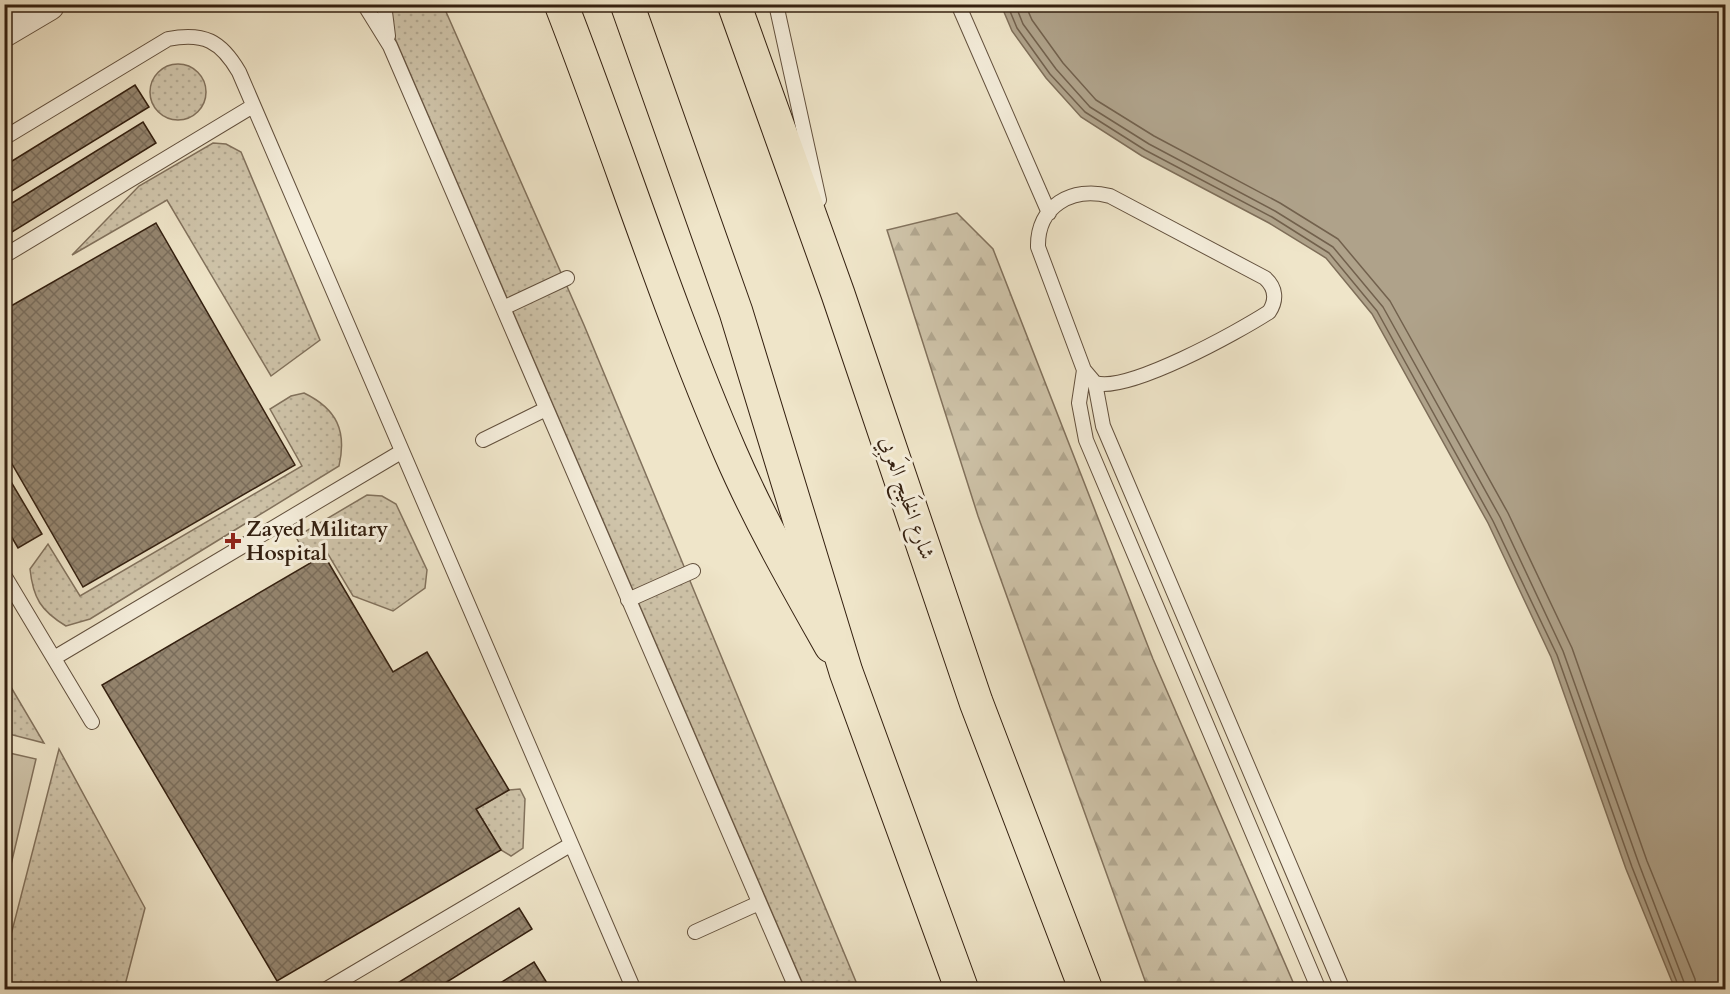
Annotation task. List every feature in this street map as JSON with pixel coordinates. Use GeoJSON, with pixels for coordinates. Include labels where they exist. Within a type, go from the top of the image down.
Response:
{"type":"FeatureCollection","features":[{"type":"Feature","properties":{"kind":"main road"},"geometry":{"type":"LineString","coordinates":[[561,4],[588,72],[647,238],[730,451],[764,525],[846,672]]}},
{"type":"Feature","properties":{"kind":"main road"},"geometry":{"type":"LineString","coordinates":[[627,4],[736,312],[846,672],[962,990]]}},
{"type":"Feature","properties":{"kind":"main road","name":"شارع الخَلِيج العَربِي"},"geometry":{"type":"LineString","coordinates":[[734,4],[838,294],[976,702],[1086,990]]}},
{"type":"Feature","properties":{"kind":"street"},"geometry":{"type":"LineString","coordinates":[[4,30],[48,4]]}},
{"type":"Feature","properties":{"kind":"street"},"geometry":{"type":"LineString","coordinates":[[551,4],[588,72]]}},
{"type":"Feature","properties":{"kind":"lane"},"geometry":{"type":"LineString","coordinates":[[364,4],[390,46],[797,990]]}},
{"type":"Feature","properties":{"kind":"lane"},"geometry":{"type":"LineString","coordinates":[[384,4],[384,19],[390,46]]}},
{"type":"Feature","properties":{"kind":"lane"},"geometry":{"type":"LineString","coordinates":[[776,4],[838,294]]}},
{"type":"Feature","properties":{"kind":"lane"},"geometry":{"type":"LineString","coordinates":[[958,4],[1049,213]]}},
{"type":"Feature","properties":{"kind":"lane"},"geometry":{"type":"LineString","coordinates":[[4,138],[168,39],[184,36],[200,37],[216,44],[229,55],[634,990]]}},
{"type":"Feature","properties":{"kind":"lane"},"geometry":{"type":"LineString","coordinates":[[4,256],[253,106]]}},
{"type":"Feature","properties":{"kind":"lane"},"geometry":{"type":"LineString","coordinates":[[1093,193],[1110,196],[1265,278],[1275,292],[1272,306],[1269,312],[1208,347],[1111,386],[1095,383],[1084,370],[1038,247],[1038,231],[1049,213],[1063,200],[1076,195],[1093,193]]}},
{"type":"Feature","properties":{"kind":"lane"},"geometry":{"type":"LineString","coordinates":[[503,309],[567,278]]}},
{"type":"Feature","properties":{"kind":"lane"},"geometry":{"type":"LineString","coordinates":[[1084,370],[1079,404],[1086,440],[1319,990]]}},
{"type":"Feature","properties":{"kind":"lane"},"geometry":{"type":"LineString","coordinates":[[1095,383],[1095,395],[1103,426],[1342,990]]}},
{"type":"Feature","properties":{"kind":"lane"},"geometry":{"type":"LineString","coordinates":[[483,440],[546,409]]}},
{"type":"Feature","properties":{"kind":"lane"},"geometry":{"type":"LineString","coordinates":[[54,658],[401,452]]}},
{"type":"Feature","properties":{"kind":"lane"},"geometry":{"type":"LineString","coordinates":[[628,600],[693,571]]}},
{"type":"Feature","properties":{"kind":"lane"},"geometry":{"type":"LineString","coordinates":[[4,575],[92,722]]}},
{"type":"Feature","properties":{"kind":"lane"},"geometry":{"type":"LineString","coordinates":[[325,990],[570,845]]}},
{"type":"Feature","properties":{"kind":"lane"},"geometry":{"type":"LineString","coordinates":[[695,932],[759,903]]}},
{"type":"Feature","properties":{"kind":"green space"},"geometry":{"type":"Polygon","coordinates":[[[388,5],[443,5],[584,325],[859,989],[805,989],[391,29],[388,5]]]}},
{"type":"Feature","properties":{"kind":"green space"},"geometry":{"type":"Polygon","coordinates":[[[173,64],[183,64],[198,72],[204,81],[206,92],[204,103],[198,112],[183,120],[173,120],[162,115],[155,108],[150,97],[150,87],[155,76],[162,69],[173,64]]]}},
{"type":"Feature","properties":{"kind":"green space"},"geometry":{"type":"Polygon","coordinates":[[[213,143],[226,144],[241,152],[320,340],[271,376],[167,200],[72,255],[139,186],[213,143]]]}},
{"type":"Feature","properties":{"kind":"green space"},"geometry":{"type":"Polygon","coordinates":[[[957,213],[993,249],[1153,659],[1296,989],[1148,989],[978,516],[887,230],[957,213]]]}},
{"type":"Feature","properties":{"kind":"green space"},"geometry":{"type":"Polygon","coordinates":[[[304,393],[325,406],[337,422],[342,442],[339,466],[90,619],[66,626],[44,609],[33,588],[30,569],[48,544],[80,596],[302,466],[270,409],[291,396],[304,393]]]}},
{"type":"Feature","properties":{"kind":"green space"},"geometry":{"type":"Polygon","coordinates":[[[367,495],[382,496],[396,504],[427,570],[425,588],[393,611],[353,596],[325,549],[308,559],[296,537],[367,495]]]}},
{"type":"Feature","properties":{"kind":"green space"},"geometry":{"type":"Polygon","coordinates":[[[5,677],[44,743],[5,733],[5,677]]]}},
{"type":"Feature","properties":{"kind":"green space"},"geometry":{"type":"Polygon","coordinates":[[[59,749],[145,908],[124,989],[5,989],[5,958],[59,749]]]}},
{"type":"Feature","properties":{"kind":"green space"},"geometry":{"type":"Polygon","coordinates":[[[4,752],[36,759],[5,890],[4,752]]]}},
{"type":"Feature","properties":{"kind":"green space"},"geometry":{"type":"Polygon","coordinates":[[[520,789],[525,799],[523,848],[511,856],[501,850],[476,809],[509,790],[520,789]]]}},
{"type":"Feature","properties":{"kind":"water"},"geometry":{"type":"Polygon","coordinates":[[[1001,5],[1725,5],[1725,989],[1675,989],[1626,869],[1551,657],[1488,523],[1372,314],[1326,258],[1269,223],[1142,156],[1081,117],[1046,78],[1012,31],[1001,5]]]}},
{"type":"Feature","properties":{"kind":"building"},"geometry":{"type":"Polygon","coordinates":[[[135,85],[149,107],[4,196],[4,166],[135,85]]]}},
{"type":"Feature","properties":{"kind":"building"},"geometry":{"type":"Polygon","coordinates":[[[143,122],[156,143],[4,237],[4,208],[143,122]]]}},
{"type":"Feature","properties":{"kind":"building"},"geometry":{"type":"Polygon","coordinates":[[[156,223],[295,465],[83,587],[4,450],[4,310],[156,223]]]}},
{"type":"Feature","properties":{"kind":"building"},"geometry":{"type":"Polygon","coordinates":[[[4,470],[42,534],[18,548],[4,524],[4,470]]]}},
{"type":"Feature","properties":{"kind":"building"},"geometry":{"type":"Polygon","coordinates":[[[324,555],[393,672],[427,652],[509,790],[476,809],[501,850],[277,981],[102,685],[324,555]]]}},
{"type":"Feature","properties":{"kind":"building"},"geometry":{"type":"Polygon","coordinates":[[[519,908],[532,929],[434,990],[392,990],[391,987],[519,908]]]}},
{"type":"Feature","properties":{"kind":"building"},"geometry":{"type":"Polygon","coordinates":[[[534,962],[547,983],[536,990],[489,990],[534,962]]]}},
{"type":"Feature","properties":{"kind":"place","name":"Zayed Military Hospital"},"geometry":{"type":"Point","coordinates":[233,541]}}]}
